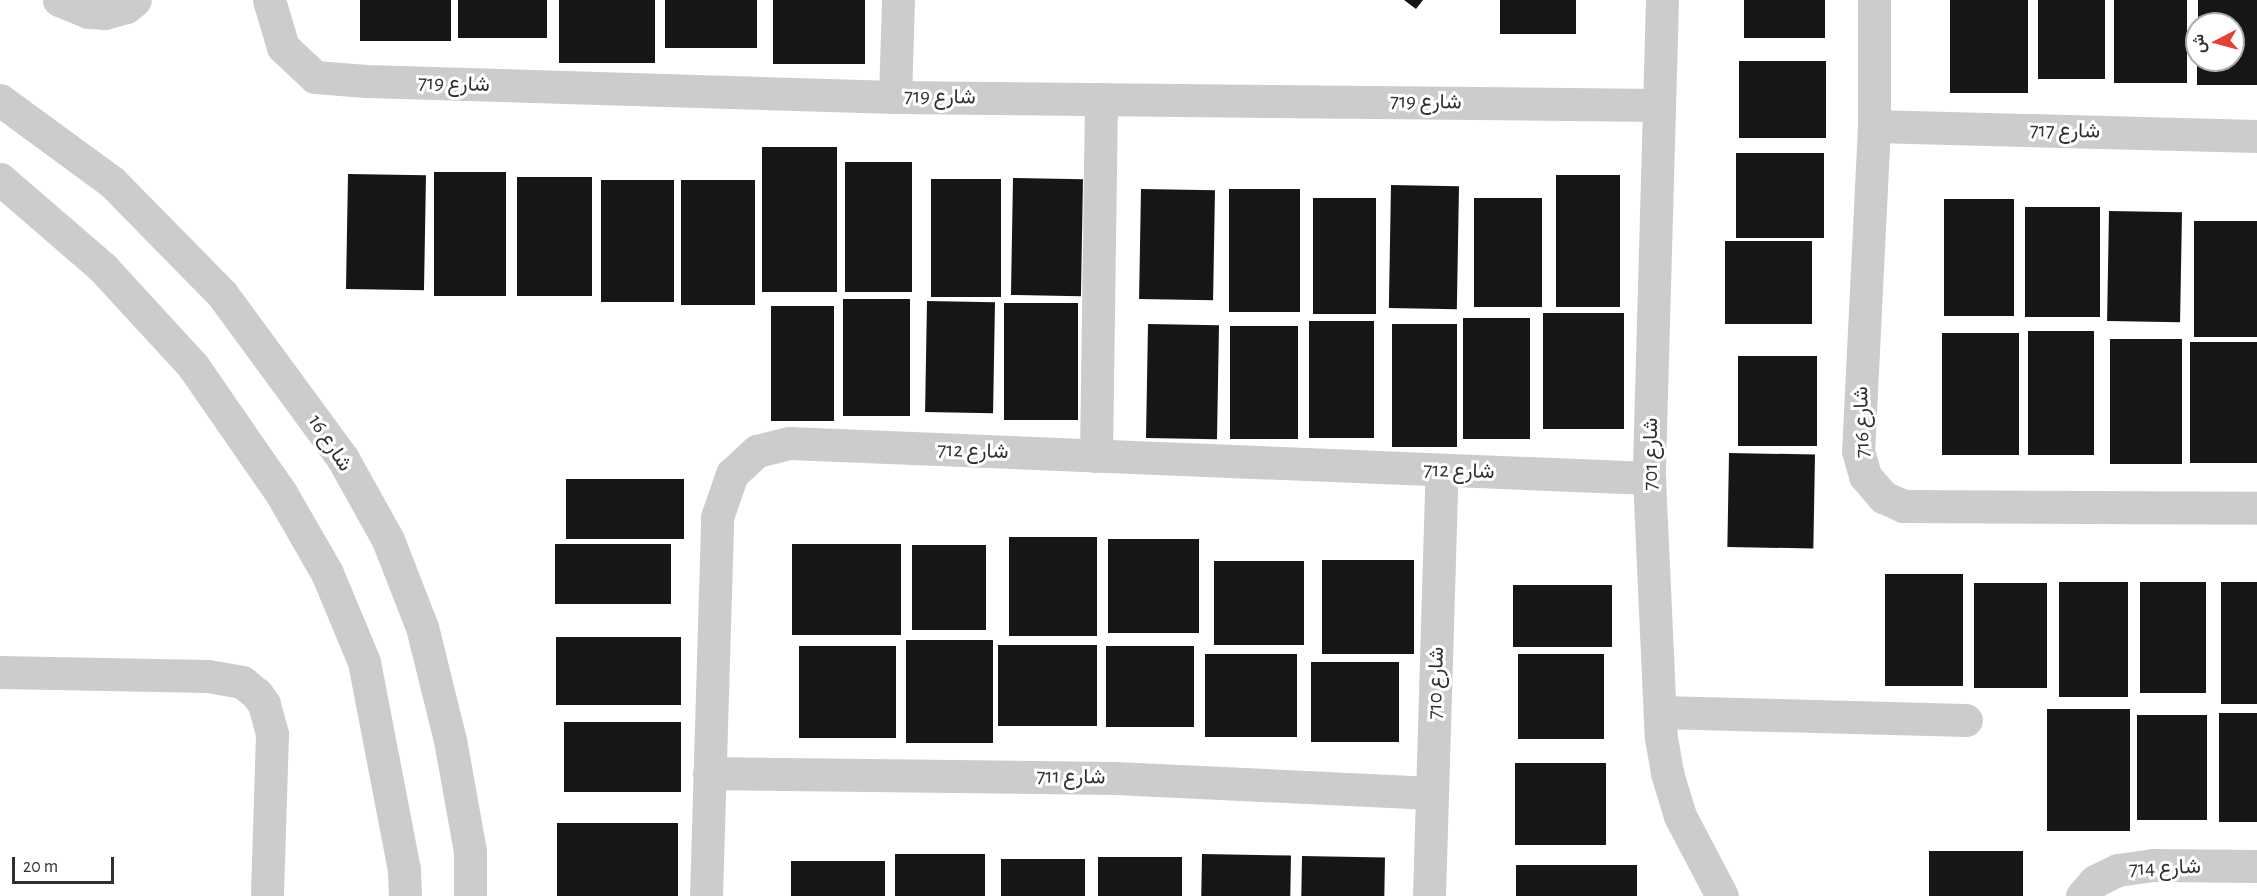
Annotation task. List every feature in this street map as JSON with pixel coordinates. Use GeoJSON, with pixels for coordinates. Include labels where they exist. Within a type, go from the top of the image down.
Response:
{"type":"FeatureCollection","features":[{"type":"Feature","properties":{"kind":"street"},"geometry":{"type":"LineString","coordinates":[[59,0],[88,12],[105,13],[135,0]]}},
{"type":"Feature","properties":{"kind":"street","name":"شارع 719"},"geometry":{"type":"LineString","coordinates":[[269,0],[283,47],[315,77],[895,97],[1659,105]]}},
{"type":"Feature","properties":{"kind":"street"},"geometry":{"type":"LineString","coordinates":[[895,97],[898,0]]}},
{"type":"Feature","properties":{"kind":"street","name":"شارع 701"},"geometry":{"type":"LineString","coordinates":[[1662,0],[1649,478],[1660,712],[1666,773],[1680,816],[1722,896]]}},
{"type":"Feature","properties":{"kind":"street","name":"شارع 716"},"geometry":{"type":"LineString","coordinates":[[1874,0],[1874,126],[1858,451],[1865,476],[1883,496],[1903,506],[2257,508]]}},
{"type":"Feature","properties":{"kind":"street"},"geometry":{"type":"LineString","coordinates":[[1096,456],[1101,99]]}},
{"type":"Feature","properties":{"kind":"street","name":"شارع 16"},"geometry":{"type":"LineString","coordinates":[[0,100],[112,182],[222,294],[343,459],[388,540],[422,627],[450,740],[470,851],[470,896]]}},
{"type":"Feature","properties":{"kind":"street","name":"شارع 717"},"geometry":{"type":"LineString","coordinates":[[1874,126],[2257,136]]}},
{"type":"Feature","properties":{"kind":"street"},"geometry":{"type":"LineString","coordinates":[[0,179],[103,268],[193,366],[281,493],[327,573],[364,662],[404,869],[405,896]]}},
{"type":"Feature","properties":{"kind":"street","name":"شارع 712"},"geometry":{"type":"LineString","coordinates":[[705,896],[717,517],[732,474],[757,451],[789,443],[1649,478]]}},
{"type":"Feature","properties":{"kind":"street","name":"شارع 710"},"geometry":{"type":"LineString","coordinates":[[1430,896],[1442,470]]}},
{"type":"Feature","properties":{"kind":"street"},"geometry":{"type":"LineString","coordinates":[[0,672],[208,676],[242,682],[257,694],[264,704],[272,734],[267,896]]}},
{"type":"Feature","properties":{"kind":"street"},"geometry":{"type":"LineString","coordinates":[[1660,712],[1966,720]]}},
{"type":"Feature","properties":{"kind":"street","name":"شارع 711"},"geometry":{"type":"LineString","coordinates":[[709,773],[1115,778],[1432,793]]}},
{"type":"Feature","properties":{"kind":"street","name":"شارع 714"},"geometry":{"type":"LineString","coordinates":[[2082,896],[2095,881],[2118,870],[2152,865],[2257,866]]}},
{"type":"Feature","properties":{"kind":"building"},"geometry":{"type":"Polygon","coordinates":[[[360,0],[451,0],[451,41],[360,41],[360,0]]]}},
{"type":"Feature","properties":{"kind":"building"},"geometry":{"type":"Polygon","coordinates":[[[458,0],[547,0],[547,38],[458,38],[458,0]]]}},
{"type":"Feature","properties":{"kind":"building"},"geometry":{"type":"Polygon","coordinates":[[[559,0],[655,0],[655,63],[559,63],[559,0]]]}},
{"type":"Feature","properties":{"kind":"building"},"geometry":{"type":"Polygon","coordinates":[[[665,0],[757,0],[757,48],[665,48],[665,0]]]}},
{"type":"Feature","properties":{"kind":"building"},"geometry":{"type":"Polygon","coordinates":[[[773,0],[865,0],[865,64],[773,64],[773,0]]]}},
{"type":"Feature","properties":{"kind":"building"},"geometry":{"type":"Polygon","coordinates":[[[1404,0],[1423,0],[1416,9],[1404,0]]]}},
{"type":"Feature","properties":{"kind":"building"},"geometry":{"type":"Polygon","coordinates":[[[1500,0],[1576,0],[1576,34],[1500,34],[1500,0]]]}},
{"type":"Feature","properties":{"kind":"building"},"geometry":{"type":"Polygon","coordinates":[[[1744,0],[1825,0],[1825,38],[1744,38],[1744,0]]]}},
{"type":"Feature","properties":{"kind":"building"},"geometry":{"type":"Polygon","coordinates":[[[1950,0],[2028,0],[2028,93],[1950,93],[1950,0]]]}},
{"type":"Feature","properties":{"kind":"building"},"geometry":{"type":"Polygon","coordinates":[[[2038,0],[2105,0],[2105,79],[2038,79],[2038,0]]]}},
{"type":"Feature","properties":{"kind":"building"},"geometry":{"type":"Polygon","coordinates":[[[2114,0],[2187,0],[2185,72],[2187,72],[2187,83],[2114,83],[2114,0]]]}},
{"type":"Feature","properties":{"kind":"building"},"geometry":{"type":"Polygon","coordinates":[[[2198,0],[2257,0],[2257,85],[2197,85],[2197,72],[2245,72],[2245,12],[2198,12],[2198,0]]]}},
{"type":"Feature","properties":{"kind":"building"},"geometry":{"type":"Polygon","coordinates":[[[1739,61],[1826,61],[1826,138],[1739,138],[1739,61]]]}},
{"type":"Feature","properties":{"kind":"building"},"geometry":{"type":"Polygon","coordinates":[[[762,147],[837,147],[837,292],[762,292],[762,147]]]}},
{"type":"Feature","properties":{"kind":"building"},"geometry":{"type":"Polygon","coordinates":[[[1736,153],[1824,153],[1824,238],[1736,238],[1736,153]]]}},
{"type":"Feature","properties":{"kind":"building"},"geometry":{"type":"Polygon","coordinates":[[[845,162],[912,162],[912,292],[845,292],[845,162]]]}},
{"type":"Feature","properties":{"kind":"building"},"geometry":{"type":"Polygon","coordinates":[[[434,172],[506,172],[506,296],[434,296],[434,172]]]}},
{"type":"Feature","properties":{"kind":"building"},"geometry":{"type":"Polygon","coordinates":[[[348,174],[426,175],[424,290],[346,289],[348,174]]]}},
{"type":"Feature","properties":{"kind":"building"},"geometry":{"type":"Polygon","coordinates":[[[1556,175],[1620,175],[1620,307],[1556,307],[1556,175]]]}},
{"type":"Feature","properties":{"kind":"building"},"geometry":{"type":"Polygon","coordinates":[[[517,177],[592,177],[592,296],[517,296],[517,177]]]}},
{"type":"Feature","properties":{"kind":"building"},"geometry":{"type":"Polygon","coordinates":[[[1013,178],[1083,179],[1081,296],[1011,295],[1013,178]]]}},
{"type":"Feature","properties":{"kind":"building"},"geometry":{"type":"Polygon","coordinates":[[[931,179],[1001,179],[1001,297],[931,297],[931,179]]]}},
{"type":"Feature","properties":{"kind":"building"},"geometry":{"type":"Polygon","coordinates":[[[601,180],[674,180],[674,302],[601,302],[601,180]]]}},
{"type":"Feature","properties":{"kind":"building"},"geometry":{"type":"Polygon","coordinates":[[[681,180],[755,180],[755,305],[681,305],[681,180]]]}},
{"type":"Feature","properties":{"kind":"building"},"geometry":{"type":"Polygon","coordinates":[[[1391,185],[1459,186],[1457,309],[1389,308],[1391,185]]]}},
{"type":"Feature","properties":{"kind":"building"},"geometry":{"type":"Polygon","coordinates":[[[1141,189],[1215,190],[1213,300],[1139,299],[1141,189]]]}},
{"type":"Feature","properties":{"kind":"building"},"geometry":{"type":"Polygon","coordinates":[[[1229,189],[1300,189],[1300,312],[1229,312],[1229,189]]]}},
{"type":"Feature","properties":{"kind":"building"},"geometry":{"type":"Polygon","coordinates":[[[1313,198],[1376,198],[1376,314],[1313,314],[1313,198]]]}},
{"type":"Feature","properties":{"kind":"building"},"geometry":{"type":"Polygon","coordinates":[[[1474,198],[1542,198],[1542,307],[1474,307],[1474,198]]]}},
{"type":"Feature","properties":{"kind":"building"},"geometry":{"type":"Polygon","coordinates":[[[1944,199],[2014,199],[2014,316],[1944,316],[1944,199]]]}},
{"type":"Feature","properties":{"kind":"building"},"geometry":{"type":"Polygon","coordinates":[[[2025,207],[2100,207],[2100,317],[2025,317],[2025,207]]]}},
{"type":"Feature","properties":{"kind":"building"},"geometry":{"type":"Polygon","coordinates":[[[2109,211],[2182,212],[2180,322],[2107,321],[2109,211]]]}},
{"type":"Feature","properties":{"kind":"building"},"geometry":{"type":"Polygon","coordinates":[[[2194,221],[2257,221],[2257,337],[2194,337],[2194,221]]]}},
{"type":"Feature","properties":{"kind":"building"},"geometry":{"type":"Polygon","coordinates":[[[1725,241],[1812,241],[1812,324],[1725,324],[1725,241]]]}},
{"type":"Feature","properties":{"kind":"building"},"geometry":{"type":"Polygon","coordinates":[[[843,299],[910,299],[910,416],[843,416],[843,299]]]}},
{"type":"Feature","properties":{"kind":"building"},"geometry":{"type":"Polygon","coordinates":[[[927,301],[995,302],[993,413],[925,412],[927,301]]]}},
{"type":"Feature","properties":{"kind":"building"},"geometry":{"type":"Polygon","coordinates":[[[1004,303],[1078,303],[1078,420],[1004,420],[1004,303]]]}},
{"type":"Feature","properties":{"kind":"building"},"geometry":{"type":"Polygon","coordinates":[[[771,306],[834,306],[834,421],[771,421],[771,306]]]}},
{"type":"Feature","properties":{"kind":"building"},"geometry":{"type":"Polygon","coordinates":[[[1543,313],[1624,313],[1624,429],[1543,429],[1543,313]]]}},
{"type":"Feature","properties":{"kind":"building"},"geometry":{"type":"Polygon","coordinates":[[[1463,318],[1530,318],[1530,439],[1463,439],[1463,318]]]}},
{"type":"Feature","properties":{"kind":"building"},"geometry":{"type":"Polygon","coordinates":[[[1309,321],[1374,321],[1374,438],[1309,438],[1309,321]]]}},
{"type":"Feature","properties":{"kind":"building"},"geometry":{"type":"Polygon","coordinates":[[[1148,324],[1219,325],[1217,439],[1146,438],[1148,324]]]}},
{"type":"Feature","properties":{"kind":"building"},"geometry":{"type":"Polygon","coordinates":[[[1392,324],[1457,324],[1457,447],[1392,447],[1392,324]]]}},
{"type":"Feature","properties":{"kind":"building"},"geometry":{"type":"Polygon","coordinates":[[[1230,326],[1298,326],[1298,439],[1230,439],[1230,326]]]}},
{"type":"Feature","properties":{"kind":"building"},"geometry":{"type":"Polygon","coordinates":[[[2028,331],[2094,331],[2094,455],[2028,455],[2028,331]]]}},
{"type":"Feature","properties":{"kind":"building"},"geometry":{"type":"Polygon","coordinates":[[[1942,333],[2019,333],[2019,455],[1942,455],[1942,333]]]}},
{"type":"Feature","properties":{"kind":"building"},"geometry":{"type":"Polygon","coordinates":[[[2110,339],[2182,339],[2182,464],[2110,464],[2110,339]]]}},
{"type":"Feature","properties":{"kind":"building"},"geometry":{"type":"Polygon","coordinates":[[[2190,342],[2257,342],[2257,463],[2190,463],[2190,342]]]}},
{"type":"Feature","properties":{"kind":"building"},"geometry":{"type":"Polygon","coordinates":[[[1738,356],[1817,356],[1817,446],[1738,446],[1738,356]]]}},
{"type":"Feature","properties":{"kind":"building"},"geometry":{"type":"Polygon","coordinates":[[[1729,453],[1815,455],[1813,548],[1727,547],[1729,453]]]}},
{"type":"Feature","properties":{"kind":"building"},"geometry":{"type":"Polygon","coordinates":[[[566,479],[684,479],[684,539],[566,539],[566,479]]]}},
{"type":"Feature","properties":{"kind":"building"},"geometry":{"type":"Polygon","coordinates":[[[1009,537],[1097,537],[1097,636],[1009,636],[1009,537]]]}},
{"type":"Feature","properties":{"kind":"building"},"geometry":{"type":"Polygon","coordinates":[[[1108,539],[1199,539],[1199,633],[1108,633],[1108,539]]]}},
{"type":"Feature","properties":{"kind":"building"},"geometry":{"type":"Polygon","coordinates":[[[555,544],[671,544],[671,604],[555,604],[555,544]]]}},
{"type":"Feature","properties":{"kind":"building"},"geometry":{"type":"Polygon","coordinates":[[[792,544],[901,544],[901,635],[792,635],[792,544]]]}},
{"type":"Feature","properties":{"kind":"building"},"geometry":{"type":"Polygon","coordinates":[[[912,545],[986,545],[986,630],[912,630],[912,545]]]}},
{"type":"Feature","properties":{"kind":"building"},"geometry":{"type":"Polygon","coordinates":[[[1322,560],[1414,560],[1414,654],[1322,654],[1322,560]]]}},
{"type":"Feature","properties":{"kind":"building"},"geometry":{"type":"Polygon","coordinates":[[[1214,561],[1304,561],[1304,645],[1214,645],[1214,561]]]}},
{"type":"Feature","properties":{"kind":"building"},"geometry":{"type":"Polygon","coordinates":[[[1885,574],[1963,574],[1963,686],[1885,686],[1885,574]]]}},
{"type":"Feature","properties":{"kind":"building"},"geometry":{"type":"Polygon","coordinates":[[[2059,582],[2128,582],[2128,697],[2059,697],[2059,582]]]}},
{"type":"Feature","properties":{"kind":"building"},"geometry":{"type":"Polygon","coordinates":[[[2140,582],[2206,582],[2206,693],[2140,693],[2140,582]]]}},
{"type":"Feature","properties":{"kind":"building"},"geometry":{"type":"Polygon","coordinates":[[[2221,582],[2257,582],[2257,704],[2221,704],[2221,582]]]}},
{"type":"Feature","properties":{"kind":"building"},"geometry":{"type":"Polygon","coordinates":[[[1974,583],[2047,583],[2047,688],[1974,688],[1974,583]]]}},
{"type":"Feature","properties":{"kind":"building"},"geometry":{"type":"Polygon","coordinates":[[[1513,585],[1612,585],[1612,647],[1513,647],[1513,585]]]}},
{"type":"Feature","properties":{"kind":"building"},"geometry":{"type":"Polygon","coordinates":[[[556,637],[681,637],[681,705],[556,705],[556,637]]]}},
{"type":"Feature","properties":{"kind":"building"},"geometry":{"type":"Polygon","coordinates":[[[906,640],[993,640],[993,743],[906,743],[906,640]]]}},
{"type":"Feature","properties":{"kind":"building"},"geometry":{"type":"Polygon","coordinates":[[[998,645],[1097,645],[1097,726],[998,726],[998,645]]]}},
{"type":"Feature","properties":{"kind":"building"},"geometry":{"type":"Polygon","coordinates":[[[799,646],[896,646],[896,738],[799,738],[799,646]]]}},
{"type":"Feature","properties":{"kind":"building"},"geometry":{"type":"Polygon","coordinates":[[[1106,646],[1194,646],[1194,727],[1106,727],[1106,646]]]}},
{"type":"Feature","properties":{"kind":"building"},"geometry":{"type":"Polygon","coordinates":[[[1205,654],[1297,654],[1297,737],[1205,737],[1205,654]]]}},
{"type":"Feature","properties":{"kind":"building"},"geometry":{"type":"Polygon","coordinates":[[[1518,654],[1604,654],[1604,739],[1518,739],[1518,654]]]}},
{"type":"Feature","properties":{"kind":"building"},"geometry":{"type":"Polygon","coordinates":[[[1311,662],[1399,662],[1399,742],[1311,742],[1311,662]]]}},
{"type":"Feature","properties":{"kind":"building"},"geometry":{"type":"Polygon","coordinates":[[[2047,709],[2130,709],[2130,831],[2047,831],[2047,709]]]}},
{"type":"Feature","properties":{"kind":"building"},"geometry":{"type":"Polygon","coordinates":[[[2219,713],[2257,713],[2257,822],[2219,822],[2219,713]]]}},
{"type":"Feature","properties":{"kind":"building"},"geometry":{"type":"Polygon","coordinates":[[[2137,715],[2207,715],[2207,820],[2137,820],[2137,715]]]}},
{"type":"Feature","properties":{"kind":"building"},"geometry":{"type":"Polygon","coordinates":[[[564,722],[681,722],[681,792],[564,792],[564,722]]]}},
{"type":"Feature","properties":{"kind":"building"},"geometry":{"type":"Polygon","coordinates":[[[1515,763],[1606,763],[1606,845],[1515,845],[1515,763]]]}},
{"type":"Feature","properties":{"kind":"building"},"geometry":{"type":"Polygon","coordinates":[[[557,823],[678,823],[678,896],[557,896],[557,823]]]}},
{"type":"Feature","properties":{"kind":"building"},"geometry":{"type":"Polygon","coordinates":[[[1929,851],[2023,851],[2023,896],[1929,896],[1929,851]]]}},
{"type":"Feature","properties":{"kind":"building"},"geometry":{"type":"Polygon","coordinates":[[[895,854],[985,854],[985,896],[895,896],[895,854]]]}},
{"type":"Feature","properties":{"kind":"building"},"geometry":{"type":"Polygon","coordinates":[[[1202,854],[1291,856],[1290,896],[1201,896],[1202,854]]]}},
{"type":"Feature","properties":{"kind":"building"},"geometry":{"type":"Polygon","coordinates":[[[1302,856],[1385,857],[1384,896],[1301,896],[1302,856]]]}},
{"type":"Feature","properties":{"kind":"building"},"geometry":{"type":"Polygon","coordinates":[[[1098,857],[1182,857],[1182,896],[1098,896],[1098,857]]]}},
{"type":"Feature","properties":{"kind":"building"},"geometry":{"type":"Polygon","coordinates":[[[1001,859],[1085,859],[1085,896],[1001,896],[1001,859]]]}},
{"type":"Feature","properties":{"kind":"building"},"geometry":{"type":"Polygon","coordinates":[[[791,861],[885,861],[885,896],[791,896],[791,861]]]}},
{"type":"Feature","properties":{"kind":"building"},"geometry":{"type":"Polygon","coordinates":[[[1516,865],[1637,865],[1637,896],[1516,896],[1516,865]]]}}]}
